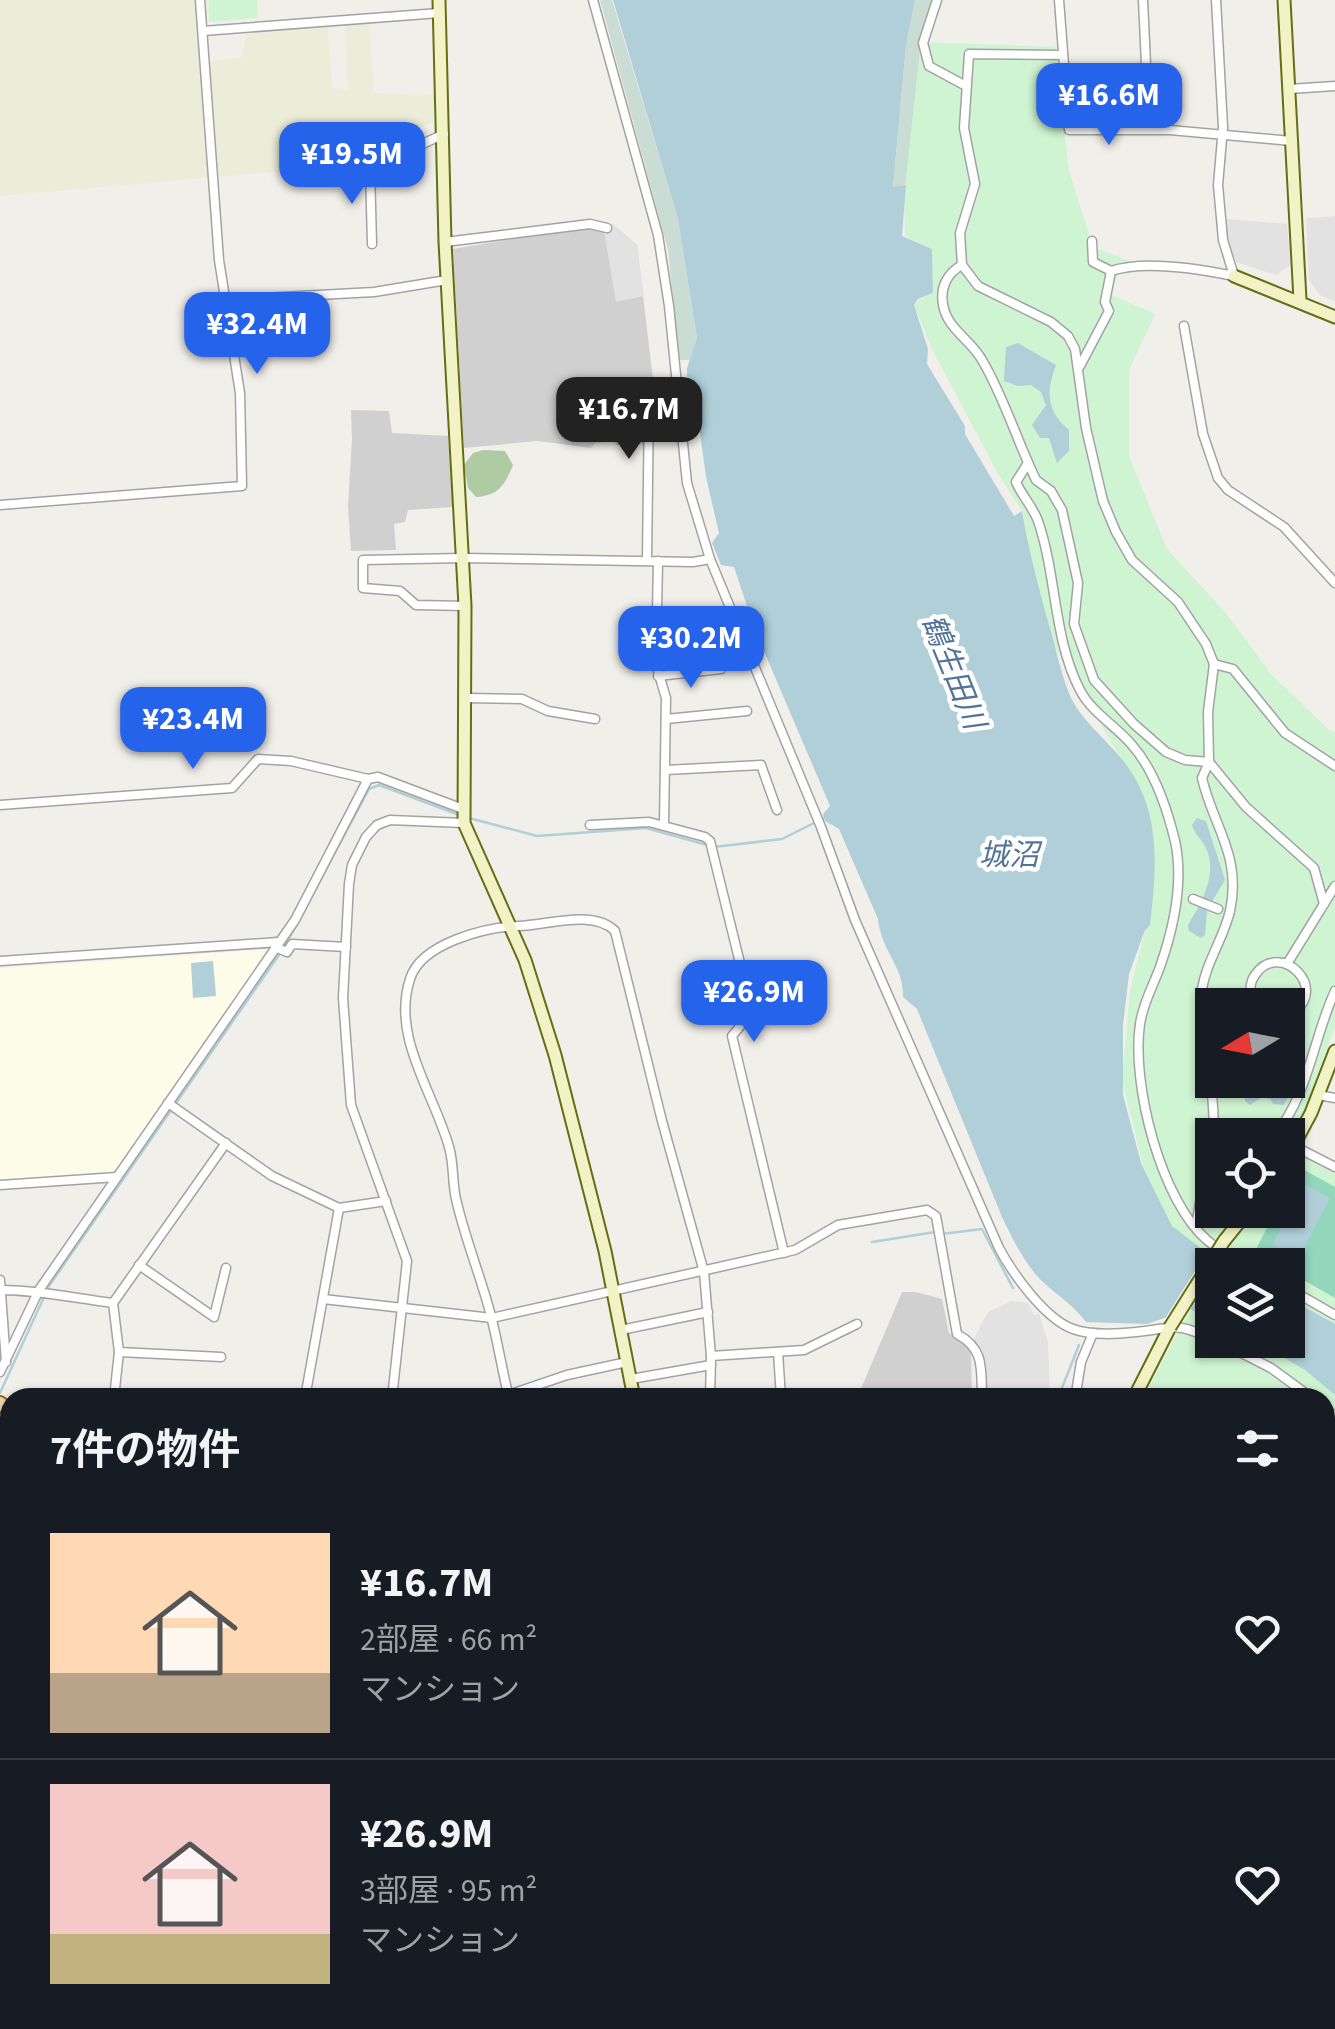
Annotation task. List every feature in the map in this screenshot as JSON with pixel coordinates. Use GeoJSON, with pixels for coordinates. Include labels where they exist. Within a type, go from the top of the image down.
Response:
{"type":"FeatureCollection","features":[{"type":"Feature","properties":{"kind":"street"},"geometry":{"type":"LineString","coordinates":[[0,505],[242,486],[240,393],[218,260],[200,0]]}},
{"type":"Feature","properties":{"kind":"street"},"geometry":{"type":"LineString","coordinates":[[593,0],[658,234],[686,482],[710,559],[819,822],[854,920],[1006,1262],[1022,1284],[1076,1330],[1142,1331],[1174,1324],[1195,1332]]}},
{"type":"Feature","properties":{"kind":"street"},"geometry":{"type":"LineString","coordinates":[[937,0],[923,44],[929,66],[966,86]]}},
{"type":"Feature","properties":{"kind":"street"},"geometry":{"type":"LineString","coordinates":[[1059,0],[1068,130],[1149,129],[1291,141]]}},
{"type":"Feature","properties":{"kind":"street"},"geometry":{"type":"LineString","coordinates":[[1142,0],[1149,129]]}},
{"type":"Feature","properties":{"kind":"street"},"geometry":{"type":"LineString","coordinates":[[1216,0],[1223,136],[1218,185],[1223,240],[1234,276]]}},
{"type":"Feature","properties":{"kind":"street"},"geometry":{"type":"LineString","coordinates":[[1284,0],[1300,300]]}},
{"type":"Feature","properties":{"kind":"street"},"geometry":{"type":"LineString","coordinates":[[203,31],[439,7],[445,242],[464,558],[464,816],[530,974],[555,1056],[613,1291],[632,1388]]}},
{"type":"Feature","properties":{"kind":"street"},"geometry":{"type":"LineString","coordinates":[[1063,55],[969,54],[964,128],[975,184],[960,233],[962,266],[978,286],[1061,330],[1076,349],[1083,416],[1104,501],[1116,532],[1132,560],[1178,602],[1206,644],[1214,664],[1208,712],[1210,762],[1246,807],[1314,868],[1324,904]]}},
{"type":"Feature","properties":{"kind":"street"},"geometry":{"type":"LineString","coordinates":[[1289,88],[1335,86]]}},
{"type":"Feature","properties":{"kind":"street"},"geometry":{"type":"LineString","coordinates":[[372,244],[366,170],[444,134]]}},
{"type":"Feature","properties":{"kind":"street"},"geometry":{"type":"LineString","coordinates":[[445,242],[590,224],[607,228]]}},
{"type":"Feature","properties":{"kind":"street"},"geometry":{"type":"LineString","coordinates":[[1092,241],[1092,262],[1111,271],[1124,267],[1206,270],[1300,300],[1335,317]]}},
{"type":"Feature","properties":{"kind":"street"},"geometry":{"type":"LineString","coordinates":[[962,266],[952,270],[946,282],[943,307],[950,324],[973,346],[987,371],[1036,480],[1051,490],[1062,510],[1078,584],[1074,624],[1094,680],[1166,752],[1185,760],[1210,762]]}},
{"type":"Feature","properties":{"kind":"street"},"geometry":{"type":"LineString","coordinates":[[1080,366],[1109,311],[1106,302],[1111,271]]}},
{"type":"Feature","properties":{"kind":"street"},"geometry":{"type":"LineString","coordinates":[[226,300],[374,292],[447,280]]}},
{"type":"Feature","properties":{"kind":"street"},"geometry":{"type":"LineString","coordinates":[[1184,326],[1203,434],[1218,478],[1228,490],[1284,527],[1335,583]]}},
{"type":"Feature","properties":{"kind":"street"},"geometry":{"type":"LineString","coordinates":[[987,371],[997,364]]}},
{"type":"Feature","properties":{"kind":"street"},"geometry":{"type":"LineString","coordinates":[[647,560],[649,401],[679,396]]}},
{"type":"Feature","properties":{"kind":"street"},"geometry":{"type":"LineString","coordinates":[[1028,463],[1016,482],[1037,518],[1060,634],[1077,684],[1090,703],[1134,746],[1150,773],[1174,840],[1179,891],[1144,1010],[1139,1052],[1141,1084],[1160,1164],[1169,1188],[1195,1226]]}},
{"type":"Feature","properties":{"kind":"street"},"geometry":{"type":"LineString","coordinates":[[465,606],[416,605],[400,591],[363,588],[363,560],[710,559]]}},
{"type":"Feature","properties":{"kind":"street"},"geometry":{"type":"LineString","coordinates":[[658,561],[658,676],[666,698],[664,824]]}},
{"type":"Feature","properties":{"kind":"street"},"geometry":{"type":"LineString","coordinates":[[1214,664],[1233,669],[1285,733],[1335,766]]}},
{"type":"Feature","properties":{"kind":"street"},"geometry":{"type":"LineString","coordinates":[[658,676],[721,669]]}},
{"type":"Feature","properties":{"kind":"street"},"geometry":{"type":"LineString","coordinates":[[466,698],[522,700],[548,711],[595,719]]}},
{"type":"Feature","properties":{"kind":"street"},"geometry":{"type":"LineString","coordinates":[[666,719],[747,711]]}},
{"type":"Feature","properties":{"kind":"street"},"geometry":{"type":"LineString","coordinates":[[0,805],[232,788],[258,758],[291,761],[368,779],[378,777],[464,816]]}},
{"type":"Feature","properties":{"kind":"street"},"geometry":{"type":"LineString","coordinates":[[1210,762],[1202,770],[1202,778],[1225,836],[1232,880],[1230,910],[1201,996],[1214,1092],[1213,1118]]}},
{"type":"Feature","properties":{"kind":"street"},"geometry":{"type":"LineString","coordinates":[[666,770],[761,765],[777,810]]}},
{"type":"Feature","properties":{"kind":"street"},"geometry":{"type":"LineString","coordinates":[[0,1372],[39,1290],[295,920],[368,779]]}},
{"type":"Feature","properties":{"kind":"street"},"geometry":{"type":"LineString","coordinates":[[393,1388],[406,1261],[349,1093],[343,998],[352,865],[366,836],[378,824],[464,816]]}},
{"type":"Feature","properties":{"kind":"street"},"geometry":{"type":"LineString","coordinates":[[590,825],[638,821],[664,824],[705,837],[711,846],[738,963],[752,1004],[752,1012],[732,1036],[784,1253]]}},
{"type":"Feature","properties":{"kind":"street"},"geometry":{"type":"LineString","coordinates":[[1287,964],[1335,886]]}},
{"type":"Feature","properties":{"kind":"street"},"geometry":{"type":"LineString","coordinates":[[1193,899],[1218,909]]}},
{"type":"Feature","properties":{"kind":"street"},"geometry":{"type":"LineString","coordinates":[[506,1388],[492,1318],[454,1195],[450,1148],[415,1060],[406,999],[412,973],[428,952],[509,925],[588,920],[602,922],[615,931],[704,1272],[710,1388]]}},
{"type":"Feature","properties":{"kind":"street"},"geometry":{"type":"LineString","coordinates":[[0,961],[277,944],[287,952],[292,944],[346,947]]}},
{"type":"Feature","properties":{"kind":"street"},"geometry":{"type":"LineString","coordinates":[[1251,988],[1255,974],[1269,964],[1287,964],[1301,974],[1305,994]]}},
{"type":"Feature","properties":{"kind":"street"},"geometry":{"type":"LineString","coordinates":[[1285,1118],[1298,1094],[1335,992]]}},
{"type":"Feature","properties":{"kind":"street"},"geometry":{"type":"LineString","coordinates":[[1305,1122],[1335,1051]]}},
{"type":"Feature","properties":{"kind":"street"},"geometry":{"type":"LineString","coordinates":[[1318,1095],[1335,1098]]}},
{"type":"Feature","properties":{"kind":"street"},"geometry":{"type":"LineString","coordinates":[[168,1103],[272,1176],[340,1208],[386,1200]]}},
{"type":"Feature","properties":{"kind":"street"},"geometry":{"type":"LineString","coordinates":[[115,1388],[119,1352],[112,1303],[226,1143]]}},
{"type":"Feature","properties":{"kind":"street"},"geometry":{"type":"LineString","coordinates":[[1305,1156],[1335,1167]]}},
{"type":"Feature","properties":{"kind":"street"},"geometry":{"type":"LineString","coordinates":[[0,1185],[117,1178]]}},
{"type":"Feature","properties":{"kind":"street"},"geometry":{"type":"LineString","coordinates":[[306,1388],[340,1208]]}},
{"type":"Feature","properties":{"kind":"street"},"geometry":{"type":"LineString","coordinates":[[323,1300],[492,1318],[784,1253],[838,1226],[894,1214],[933,1212],[956,1334],[972,1342],[981,1363],[982,1388]]}},
{"type":"Feature","properties":{"kind":"street"},"geometry":{"type":"LineString","coordinates":[[1197,1228],[1219,1248]]}},
{"type":"Feature","properties":{"kind":"street"},"geometry":{"type":"LineString","coordinates":[[1139,1388],[1170,1328],[1234,1228]]}},
{"type":"Feature","properties":{"kind":"street"},"geometry":{"type":"LineString","coordinates":[[139,1266],[214,1317],[226,1268]]}},
{"type":"Feature","properties":{"kind":"street"},"geometry":{"type":"LineString","coordinates":[[0,1280],[6,1362]]}},
{"type":"Feature","properties":{"kind":"street"},"geometry":{"type":"LineString","coordinates":[[0,1290],[39,1290],[48,1295],[112,1303]]}},
{"type":"Feature","properties":{"kind":"street"},"geometry":{"type":"LineString","coordinates":[[1305,1298],[1335,1315]]}},
{"type":"Feature","properties":{"kind":"street"},"geometry":{"type":"LineString","coordinates":[[621,1330],[708,1312]]}},
{"type":"Feature","properties":{"kind":"street"},"geometry":{"type":"LineString","coordinates":[[630,1379],[711,1360],[804,1350],[857,1324]]}},
{"type":"Feature","properties":{"kind":"street"},"geometry":{"type":"LineString","coordinates":[[1077,1388],[1081,1362],[1094,1332]]}},
{"type":"Feature","properties":{"kind":"street"},"geometry":{"type":"LineString","coordinates":[[119,1352],[221,1358]]}},
{"type":"Feature","properties":{"kind":"street"},"geometry":{"type":"LineString","coordinates":[[778,1352],[780,1388]]}},
{"type":"Feature","properties":{"kind":"street"},"geometry":{"type":"LineString","coordinates":[[1251,1358],[1298,1388]]}},
{"type":"Feature","properties":{"kind":"street"},"geometry":{"type":"LineString","coordinates":[[530,1388],[567,1375],[627,1362]]}},
{"type":"Feature","properties":{"kind":"shaded area"},"geometry":{"type":"Polygon","coordinates":[[[0,0],[249,0],[249,10],[200,14],[201,63],[243,57],[246,34],[328,28],[332,88],[348,90],[345,21],[369,22],[374,93],[434,95],[433,122],[320,168],[0,196],[0,0]]]}},
{"type":"Feature","properties":{"kind":"shaded area"},"geometry":{"type":"Polygon","coordinates":[[[600,0],[612,0],[678,219],[697,338],[690,360],[679,360],[668,250],[600,0]]]}},
{"type":"Feature","properties":{"kind":"shaded area"},"geometry":{"type":"Polygon","coordinates":[[[915,0],[933,0],[921,42],[906,185],[893,188],[906,46],[915,0]]]}},
{"type":"Feature","properties":{"kind":"shaded area"},"geometry":{"type":"Polygon","coordinates":[[[1335,216],[1335,302],[1320,295],[1309,280],[1306,218],[1335,216]]]}},
{"type":"Feature","properties":{"kind":"shaded area"},"geometry":{"type":"Polygon","coordinates":[[[1226,219],[1287,224],[1291,265],[1276,275],[1236,262],[1228,244],[1226,219]]]}},
{"type":"Feature","properties":{"kind":"shaded area"},"geometry":{"type":"Polygon","coordinates":[[[612,224],[637,245],[654,388],[645,394],[645,444],[616,445],[615,441],[595,443],[591,448],[538,441],[464,448],[453,249],[589,226],[604,231],[612,224]]]}},
{"type":"Feature","properties":{"kind":"shaded area"},"geometry":{"type":"Polygon","coordinates":[[[612,224],[637,245],[644,296],[616,302],[604,231],[612,224]]]}},
{"type":"Feature","properties":{"kind":"shaded area"},"geometry":{"type":"Polygon","coordinates":[[[351,410],[389,411],[392,433],[448,436],[453,507],[408,510],[405,522],[394,524],[396,550],[351,551],[351,410]]]}},
{"type":"Feature","properties":{"kind":"shaded area"},"geometry":{"type":"Polygon","coordinates":[[[269,949],[115,1172],[0,1181],[0,968],[269,949]]]}},
{"type":"Feature","properties":{"kind":"shaded area"},"geometry":{"type":"Polygon","coordinates":[[[902,1292],[942,1299],[949,1333],[971,1350],[972,1388],[861,1388],[902,1292]]]}},
{"type":"Feature","properties":{"kind":"shaded area"},"geometry":{"type":"Polygon","coordinates":[[[1012,1301],[1028,1303],[1034,1315],[1039,1314],[1048,1342],[1050,1388],[984,1388],[983,1362],[974,1339],[988,1312],[1012,1301]]]}},
{"type":"Feature","properties":{"kind":"green space"},"geometry":{"type":"Polygon","coordinates":[[[209,0],[257,0],[258,18],[209,22],[209,0]]]}},
{"type":"Feature","properties":{"kind":"green space"},"geometry":{"type":"Polygon","coordinates":[[[921,42],[1055,47],[1069,171],[1093,247],[1132,262],[1131,273],[1118,273],[1111,295],[1155,314],[1129,370],[1129,456],[1167,549],[1225,612],[1271,674],[1335,732],[1335,1027],[1301,1118],[1195,1118],[1195,1228],[1305,1228],[1305,1158],[1335,1174],[1335,1388],[1149,1388],[1195,1299],[1195,1358],[1305,1358],[1305,1248],[1195,1248],[1195,1294],[1172,1226],[1143,1166],[1122,1080],[1130,991],[1145,930],[1153,832],[1120,757],[1045,630],[1022,511],[932,349],[914,305],[933,291],[932,249],[905,236],[904,195],[921,42]]]}},
{"type":"Feature","properties":{"kind":"green space"},"geometry":{"type":"Polygon","coordinates":[[[505,451],[513,465],[500,488],[476,497],[468,488],[464,465],[473,453],[505,451]]]}},
{"type":"Feature","properties":{"kind":"green space"},"geometry":{"type":"Polygon","coordinates":[[[1305,1170],[1335,1187],[1335,1298],[1305,1281],[1305,1248],[1257,1248],[1267,1228],[1305,1228],[1305,1170]]]}},
{"type":"Feature","properties":{"kind":"water","name":"城沼"},"geometry":{"type":"Polygon","coordinates":[[[613,0],[915,0],[906,46],[893,187],[906,185],[902,236],[932,249],[933,293],[914,305],[928,349],[927,364],[1014,516],[1022,511],[1071,698],[1134,776],[1150,816],[1155,858],[1150,925],[1129,974],[1123,1025],[1123,1095],[1141,1163],[1172,1226],[1201,1248],[1195,1248],[1195,1312],[1190,1309],[1147,1324],[1086,1322],[1032,1270],[1002,1217],[917,1009],[903,997],[900,976],[839,829],[825,821],[823,814],[830,806],[755,630],[734,567],[721,565],[712,543],[719,533],[698,418],[688,411],[687,368],[697,338],[678,219],[613,0]]]}},
{"type":"Feature","properties":{"kind":"water"},"geometry":{"type":"Polygon","coordinates":[[[1018,343],[1056,365],[1050,401],[1056,416],[1069,430],[1069,451],[1057,463],[1049,438],[1040,438],[1032,425],[1046,405],[1041,392],[1031,385],[1004,381],[1006,347],[1018,343]]]}},
{"type":"Feature","properties":{"kind":"water"},"geometry":{"type":"Polygon","coordinates":[[[1197,818],[1206,821],[1225,880],[1207,910],[1205,935],[1201,938],[1189,931],[1188,925],[1203,897],[1210,866],[1205,846],[1192,825],[1197,818]]]}},
{"type":"Feature","properties":{"kind":"water"},"geometry":{"type":"Polygon","coordinates":[[[213,961],[216,996],[193,998],[191,963],[213,961]]]}},
{"type":"Feature","properties":{"kind":"water"},"geometry":{"type":"Polygon","coordinates":[[[1266,1098],[1288,1098],[1284,1105],[1273,1104],[1266,1098]]]}},
{"type":"Feature","properties":{"kind":"water"},"geometry":{"type":"Polygon","coordinates":[[[1305,1185],[1330,1198],[1304,1248],[1272,1245],[1281,1228],[1305,1228],[1305,1185]]]}},
{"type":"Feature","properties":{"kind":"water"},"geometry":{"type":"Polygon","coordinates":[[[1305,1307],[1335,1324],[1335,1388],[1327,1388],[1285,1358],[1305,1358],[1305,1307]]]}},
{"type":"Feature","properties":{"kind":"pier"},"geometry":{"type":"Polygon","coordinates":[[[1217,1236],[1231,1246],[1230,1248],[1209,1248],[1217,1236]]]}},
{"type":"Feature","properties":{"kind":"pier"},"geometry":{"type":"Polygon","coordinates":[[[1195,1271],[1195,1302],[1178,1331],[1163,1322],[1195,1271]]]}},
{"type":"Feature","properties":{"kind":"waterway"},"geometry":{"type":"LineString","coordinates":[[285,946],[369,789],[379,785],[462,816]]}},
{"type":"Feature","properties":{"kind":"waterway"},"geometry":{"type":"LineString","coordinates":[[469,818],[537,836],[646,828],[707,845]]}},
{"type":"Feature","properties":{"kind":"waterway"},"geometry":{"type":"LineString","coordinates":[[714,847],[782,839],[824,818]]}},
{"type":"Feature","properties":{"kind":"waterway"},"geometry":{"type":"LineString","coordinates":[[161,954],[273,947]]}},
{"type":"Feature","properties":{"kind":"waterway"},"geometry":{"type":"LineString","coordinates":[[2,1388],[49,1286],[281,952]]}},
{"type":"Feature","properties":{"kind":"waterway"},"geometry":{"type":"LineString","coordinates":[[942,1234],[982,1229],[1013,1288]]}},
{"type":"Feature","properties":{"kind":"waterway"},"geometry":{"type":"LineString","coordinates":[[872,1242],[935,1232]]}},
{"type":"Feature","properties":{"kind":"waterway"},"geometry":{"type":"LineString","coordinates":[[1062,1388],[1079,1345]]}},
{"type":"Feature","properties":{"kind":"water label","name":"鶴生田川"},"geometry":{"type":"Point","coordinates":[953,672]}}]}
